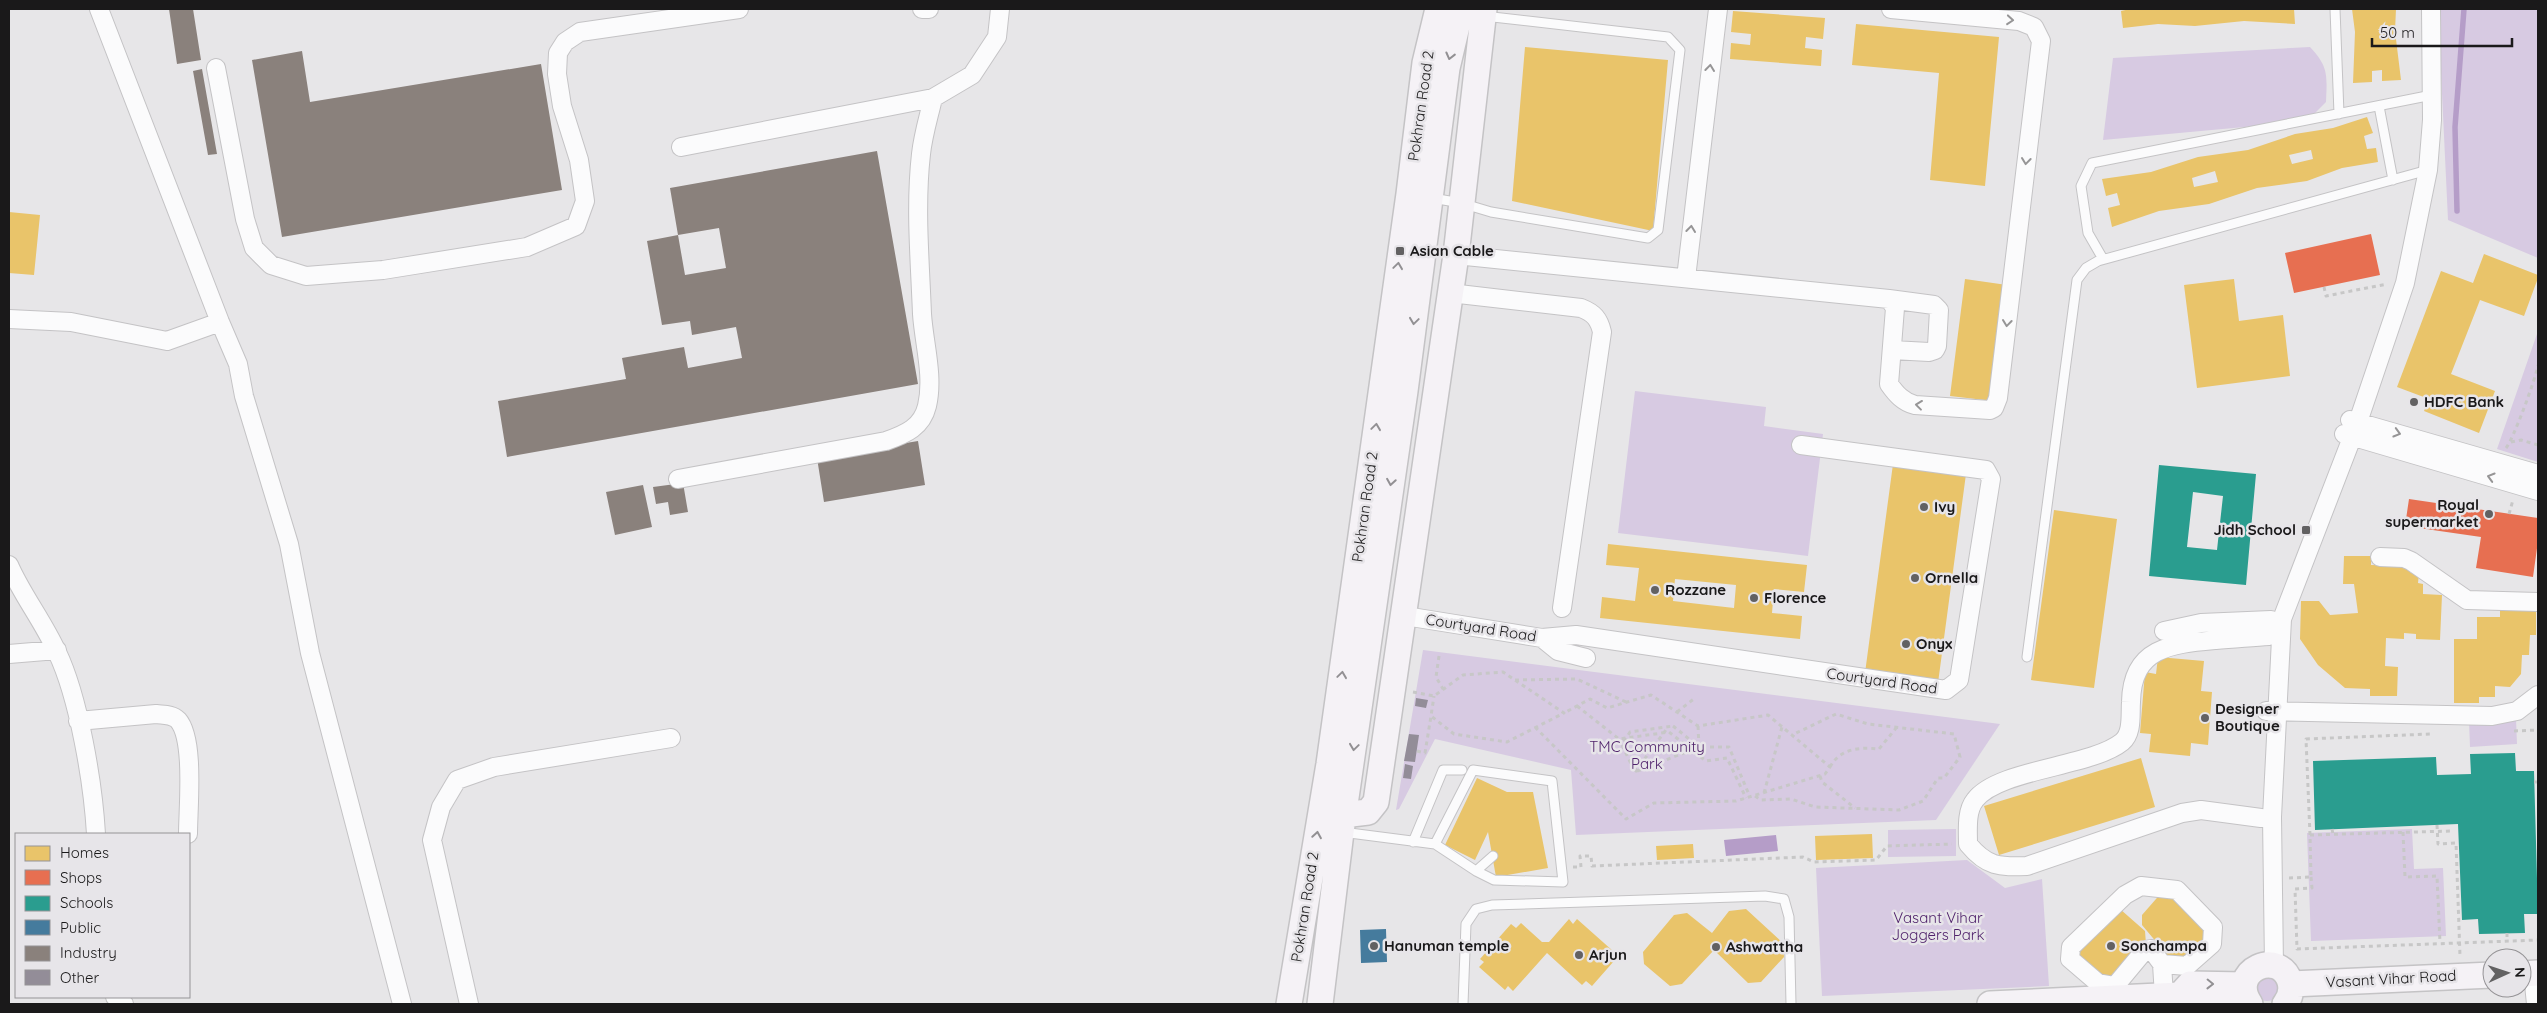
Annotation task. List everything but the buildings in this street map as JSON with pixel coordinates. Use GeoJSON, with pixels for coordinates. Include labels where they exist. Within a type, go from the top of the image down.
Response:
{"type":"FeatureCollection","features":[{"type":"Feature","properties":{"kind":"main road","name":"Pokhran Road 2"},"geometry":{"type":"LineString","coordinates":[[1320,1004],[1420,196],[1425,63],[1438,9]]}},
{"type":"Feature","properties":{"kind":"main road","name":"Pokhran Road 2"},"geometry":{"type":"LineString","coordinates":[[1289,1004],[1420,196],[1447,68],[1475,11]]}},
{"type":"Feature","properties":{"kind":"main road"},"geometry":{"type":"LineString","coordinates":[[1342,824],[1368,812],[1376,802],[1405,616],[1456,254],[1462,203],[1475,11]]}},
{"type":"Feature","properties":{"kind":"main road"},"geometry":{"type":"LineString","coordinates":[[1990,1004],[2172,996],[2192,1004],[2247,996],[2251,972],[2279,980]]}},
{"type":"Feature","properties":{"kind":"main road","name":"Vasant Vihar Road"},"geometry":{"type":"LineString","coordinates":[[2279,980],[2482,975]]}},
{"type":"Feature","properties":{"kind":"street"},"geometry":{"type":"LineString","coordinates":[[99,9],[238,364],[244,396],[289,544],[310,653],[402,1004]]}},
{"type":"Feature","properties":{"kind":"street"},"geometry":{"type":"LineString","coordinates":[[216,68],[245,219],[254,248],[271,265],[306,276],[383,270],[527,247],[576,226],[585,201],[579,160],[562,106],[557,74],[558,53],[565,42],[580,32],[739,9]]}},
{"type":"Feature","properties":{"kind":"street"},"geometry":{"type":"LineString","coordinates":[[922,9],[929,9]]}},
{"type":"Feature","properties":{"kind":"street"},"geometry":{"type":"LineString","coordinates":[[681,147],[933,98],[972,75],[997,37],[1000,9]]}},
{"type":"Feature","properties":{"kind":"street"},"geometry":{"type":"LineString","coordinates":[[1686,278],[1718,9]]}},
{"type":"Feature","properties":{"kind":"street"},"geometry":{"type":"LineString","coordinates":[[1889,299],[1895,308],[1889,384],[1907,403],[1990,410],[1997,403],[2041,41],[2034,27],[2019,21],[1891,9]]}},
{"type":"Feature","properties":{"kind":"street"},"geometry":{"type":"LineString","coordinates":[[2279,980],[2273,878],[2267,836],[2261,818],[2282,619],[2351,428],[2401,282],[2412,242],[2428,170],[2432,95],[2431,9]]}},
{"type":"Feature","properties":{"kind":"street"},"geometry":{"type":"LineString","coordinates":[[678,479],[886,441],[906,434],[920,423],[927,406],[929,378],[923,327],[917,210],[921,152],[933,98]]}},
{"type":"Feature","properties":{"kind":"street"},"geometry":{"type":"LineString","coordinates":[[1456,254],[1934,305],[1938,310],[1937,346],[1935,350],[1929,352],[1892,350]]}},
{"type":"Feature","properties":{"kind":"street"},"geometry":{"type":"LineString","coordinates":[[1450,293],[1581,308],[1591,312],[1599,321],[1602,332],[1562,608]]}},
{"type":"Feature","properties":{"kind":"street"},"geometry":{"type":"LineString","coordinates":[[9,319],[71,322],[167,341],[220,322]]}},
{"type":"Feature","properties":{"kind":"street"},"geometry":{"type":"LineString","coordinates":[[2351,428],[2526,476],[2538,491]]}},
{"type":"Feature","properties":{"kind":"street"},"geometry":{"type":"LineString","coordinates":[[2279,980],[2267,836],[2272,710],[2270,628],[2351,428]]}},
{"type":"Feature","properties":{"kind":"street","name":"Courtyard Road"},"geometry":{"type":"LineString","coordinates":[[1405,616],[1542,638],[1576,635],[1946,690],[1958,680],[1991,478],[1986,470],[1801,446]]}},
{"type":"Feature","properties":{"kind":"street"},"geometry":{"type":"LineString","coordinates":[[2380,558],[2404,558],[2467,600],[2538,602]]}},
{"type":"Feature","properties":{"kind":"street"},"geometry":{"type":"LineString","coordinates":[[9,565],[57,650],[64,666],[78,721],[94,802],[96,833]]}},
{"type":"Feature","properties":{"kind":"street"},"geometry":{"type":"LineString","coordinates":[[2164,631],[2201,624],[2270,628]]}},
{"type":"Feature","properties":{"kind":"street"},"geometry":{"type":"LineString","coordinates":[[2261,818],[2201,810],[2182,813],[2027,866],[2001,867],[1989,863],[1977,855],[1968,844],[1969,816],[1974,800],[1983,792],[2001,783],[2105,751],[2124,741],[2130,728],[2133,680],[2140,666],[2160,649],[2270,628]]}},
{"type":"Feature","properties":{"kind":"street"},"geometry":{"type":"LineString","coordinates":[[1542,638],[1558,651],[1586,658]]}},
{"type":"Feature","properties":{"kind":"street"},"geometry":{"type":"LineString","coordinates":[[9,654],[57,650]]}},
{"type":"Feature","properties":{"kind":"street"},"geometry":{"type":"LineString","coordinates":[[2272,710],[2492,716],[2517,711],[2538,696]]}},
{"type":"Feature","properties":{"kind":"street"},"geometry":{"type":"LineString","coordinates":[[78,721],[156,714],[169,715],[177,719],[183,729],[188,746],[188,833]]}},
{"type":"Feature","properties":{"kind":"street"},"geometry":{"type":"LineString","coordinates":[[469,1004],[432,840],[441,806],[457,780],[494,767],[672,738]]}},
{"type":"Feature","properties":{"kind":"street"},"geometry":{"type":"LineString","coordinates":[[2162,964],[2187,966],[2212,944],[2214,937],[2213,926],[2177,890],[2172,888],[2141,886],[2125,895],[2098,918],[2070,951],[2073,962],[2098,983],[2115,986],[2145,950],[2151,949],[2162,964],[2172,996]]}},
{"type":"Feature","properties":{"kind":"street"},"geometry":{"type":"LineString","coordinates":[[2532,980],[2536,1004]]}},
{"type":"Feature","properties":{"kind":"lane"},"geometry":{"type":"LineString","coordinates":[[2335,9],[2339,114]]}},
{"type":"Feature","properties":{"kind":"lane"},"geometry":{"type":"LineString","coordinates":[[1420,196],[1462,203],[1491,212],[1648,238],[1658,230],[1680,50],[1668,37],[1475,11]]}},
{"type":"Feature","properties":{"kind":"lane"},"geometry":{"type":"LineString","coordinates":[[2103,259],[2088,233],[2081,186],[2092,163],[2432,95]]}},
{"type":"Feature","properties":{"kind":"lane"},"geometry":{"type":"LineString","coordinates":[[2379,106],[2393,180]]}},
{"type":"Feature","properties":{"kind":"lane"},"geometry":{"type":"LineString","coordinates":[[2027,657],[2078,280],[2086,268],[2103,259],[2428,170]]}},
{"type":"Feature","properties":{"kind":"lane"},"geometry":{"type":"LineString","coordinates":[[1413,842],[1443,770],[1462,770]]}},
{"type":"Feature","properties":{"kind":"lane"},"geometry":{"type":"LineString","coordinates":[[1342,824],[1413,842],[1434,844],[1476,871],[1494,880],[1562,882],[1552,781],[1473,770],[1434,844]]}},
{"type":"Feature","properties":{"kind":"lane"},"geometry":{"type":"LineString","coordinates":[[1476,871],[1493,856]]}},
{"type":"Feature","properties":{"kind":"lane"},"geometry":{"type":"LineString","coordinates":[[1463,1004],[1466,924],[1476,909],[1492,905],[1765,896],[1784,899],[1789,917],[1791,1004]]}},
{"type":"Feature","properties":{"kind":"path"},"geometry":{"type":"LineString","coordinates":[[2324,287],[2326,296],[2401,282]]}},
{"type":"Feature","properties":{"kind":"path"},"geometry":{"type":"LineString","coordinates":[[2538,365],[2536,378],[2521,411],[2512,442],[2521,440],[2538,444]]}},
{"type":"Feature","properties":{"kind":"path"},"geometry":{"type":"LineString","coordinates":[[1439,656],[1436,676],[1444,688]]}},
{"type":"Feature","properties":{"kind":"path"},"geometry":{"type":"LineString","coordinates":[[1417,751],[1425,753],[1434,696],[1463,675],[1503,672],[1564,713]]}},
{"type":"Feature","properties":{"kind":"path"},"geometry":{"type":"LineString","coordinates":[[1514,680],[1577,679],[1627,702]]}},
{"type":"Feature","properties":{"kind":"path"},"geometry":{"type":"LineString","coordinates":[[1393,688],[1434,696]]}},
{"type":"Feature","properties":{"kind":"path"},"geometry":{"type":"LineString","coordinates":[[1431,716],[1454,734],[1507,742],[1590,699],[1607,708],[1651,695],[1698,726],[1768,715],[1830,767]]}},
{"type":"Feature","properties":{"kind":"path"},"geometry":{"type":"LineString","coordinates":[[1676,712],[1695,698]]}},
{"type":"Feature","properties":{"kind":"path"},"geometry":{"type":"LineString","coordinates":[[1577,706],[1619,739],[1669,732],[1706,761],[1727,758],[1746,798]]}},
{"type":"Feature","properties":{"kind":"path"},"geometry":{"type":"LineString","coordinates":[[1755,796],[1761,800],[1791,799],[1815,807],[1899,810],[1923,801],[1938,778],[1944,778],[1960,757],[1954,734],[1868,724],[1836,714],[1792,735]]}},
{"type":"Feature","properties":{"kind":"path"},"geometry":{"type":"LineString","coordinates":[[1635,772],[1622,745],[1630,732],[1673,726],[1699,747]]}},
{"type":"Feature","properties":{"kind":"path"},"geometry":{"type":"LineString","coordinates":[[1698,726],[1699,747]]}},
{"type":"Feature","properties":{"kind":"path"},"geometry":{"type":"LineString","coordinates":[[1763,793],[1782,726]]}},
{"type":"Feature","properties":{"kind":"path"},"geometry":{"type":"LineString","coordinates":[[1536,727],[1626,819],[1654,803],[1736,800],[1820,776],[1825,774],[1833,762],[1856,747],[1879,748],[1897,727]]}},
{"type":"Feature","properties":{"kind":"path"},"geometry":{"type":"LineString","coordinates":[[1635,772],[1668,727]]}},
{"type":"Feature","properties":{"kind":"path"},"geometry":{"type":"LineString","coordinates":[[2509,732],[2538,730]]}},
{"type":"Feature","properties":{"kind":"path"},"geometry":{"type":"LineString","coordinates":[[2432,734],[2306,739],[2312,888],[2295,889],[2297,949],[2538,940]]}},
{"type":"Feature","properties":{"kind":"path"},"geometry":{"type":"LineString","coordinates":[[1635,772],[1699,747],[1729,747],[1750,797]]}},
{"type":"Feature","properties":{"kind":"path"},"geometry":{"type":"LineString","coordinates":[[1820,776],[1822,782],[1855,808]]}},
{"type":"Feature","properties":{"kind":"path"},"geometry":{"type":"LineString","coordinates":[[2437,825],[2438,844],[2456,843],[2461,975]]}},
{"type":"Feature","properties":{"kind":"path"},"geometry":{"type":"LineString","coordinates":[[2332,829],[2333,834]]}},
{"type":"Feature","properties":{"kind":"path"},"geometry":{"type":"LineString","coordinates":[[2310,835],[2452,830]]}},
{"type":"Feature","properties":{"kind":"path"},"geometry":{"type":"LineString","coordinates":[[2403,832],[2405,877],[2437,876],[2440,944]]}},
{"type":"Feature","properties":{"kind":"path"},"geometry":{"type":"LineString","coordinates":[[1581,867],[1580,856],[1591,856],[1592,866],[1803,857],[1814,862],[1876,860],[1888,846],[1968,844]]}},
{"type":"Feature","properties":{"kind":"path"},"geometry":{"type":"LineString","coordinates":[[2273,878],[2312,877]]}},
{"type":"Feature","properties":{"kind":"path"},"geometry":{"type":"LineString","coordinates":[[2507,933],[2507,941]]}},
{"type":"Feature","properties":{"kind":"green space"},"geometry":{"type":"Polygon","coordinates":[[[2438,9],[2538,9],[2538,258],[2448,220],[2438,9]]]}},
{"type":"Feature","properties":{"kind":"green space"},"geometry":{"type":"Polygon","coordinates":[[[2310,47],[2321,60],[2326,72],[2326,102],[2315,113],[2299,122],[2103,140],[2113,58],[2310,47]]]}},
{"type":"Feature","properties":{"kind":"green space"},"geometry":{"type":"Polygon","coordinates":[[[2538,331],[2538,462],[2497,449],[2538,331]]]}},
{"type":"Feature","properties":{"kind":"green space"},"geometry":{"type":"Polygon","coordinates":[[[1635,391],[1766,407],[1764,426],[1823,434],[1808,556],[1618,533],[1635,391]]]}},
{"type":"Feature","properties":{"kind":"green space","name":"TMC Community Park"},"geometry":{"type":"Polygon","coordinates":[[[1423,650],[2000,724],[1936,820],[1576,835],[1571,770],[1435,739],[1399,809],[1396,810],[1423,650]]]}},
{"type":"Feature","properties":{"kind":"green space"},"geometry":{"type":"Polygon","coordinates":[[[2516,719],[2517,744],[2470,747],[2469,721],[2516,719]]]}},
{"type":"Feature","properties":{"kind":"green space"},"geometry":{"type":"Polygon","coordinates":[[[1956,829],[1956,856],[1888,857],[1888,830],[1956,829]]]}},
{"type":"Feature","properties":{"kind":"green space"},"geometry":{"type":"Polygon","coordinates":[[[2412,829],[2414,869],[2443,868],[2446,936],[2311,941],[2307,833],[2412,829]]]}},
{"type":"Feature","properties":{"kind":"green space","name":"Vasant Vihar Joggers Park"},"geometry":{"type":"Polygon","coordinates":[[[1967,860],[2005,888],[2042,879],[2049,986],[1822,996],[1816,868],[1967,860]]]}},
{"type":"Feature","properties":{"kind":"green space"},"geometry":{"type":"Polygon","coordinates":[[[2267,977],[2276,980],[2279,989],[2276,998],[2267,1001],[2258,998],[2255,989],[2258,980],[2267,977]]]}},
{"type":"Feature","properties":{"kind":"shaded area"},"geometry":{"type":"Polygon","coordinates":[[[1776,835],[1778,851],[1726,856],[1724,840],[1776,835]]]}},
{"type":"Feature","properties":{"kind":"waterway"},"geometry":{"type":"LineString","coordinates":[[2457,211],[2455,127],[2464,9]]}},
{"type":"Feature","properties":{"kind":"place","name":"Asian Cable"},"geometry":{"type":"Point","coordinates":[1400,251]}},
{"type":"Feature","properties":{"kind":"place","name":"HDFC Bank"},"geometry":{"type":"Point","coordinates":[2414,402]}},
{"type":"Feature","properties":{"kind":"place","name":"Ivy"},"geometry":{"type":"Point","coordinates":[1924,507]}},
{"type":"Feature","properties":{"kind":"place","name":"Royal supermarket"},"geometry":{"type":"Point","coordinates":[2489,514]}},
{"type":"Feature","properties":{"kind":"place","name":"Jidh School"},"geometry":{"type":"Point","coordinates":[2306,530]}},
{"type":"Feature","properties":{"kind":"place","name":"Ornella"},"geometry":{"type":"Point","coordinates":[1915,578]}},
{"type":"Feature","properties":{"kind":"place","name":"Rozzane"},"geometry":{"type":"Point","coordinates":[1655,590]}},
{"type":"Feature","properties":{"kind":"place","name":"Florence"},"geometry":{"type":"Point","coordinates":[1754,598]}},
{"type":"Feature","properties":{"kind":"place","name":"Onyx"},"geometry":{"type":"Point","coordinates":[1906,644]}},
{"type":"Feature","properties":{"kind":"place","name":"Designer Boutique"},"geometry":{"type":"Point","coordinates":[2205,718]}},
{"type":"Feature","properties":{"kind":"place","name":"Hanuman temple"},"geometry":{"type":"Point","coordinates":[1374,946]}},
{"type":"Feature","properties":{"kind":"place","name":"Sonchampa"},"geometry":{"type":"Point","coordinates":[2111,946]}},
{"type":"Feature","properties":{"kind":"place","name":"Ashwattha"},"geometry":{"type":"Point","coordinates":[1716,947]}},
{"type":"Feature","properties":{"kind":"place","name":"Arjun"},"geometry":{"type":"Point","coordinates":[1579,955]}}]}
